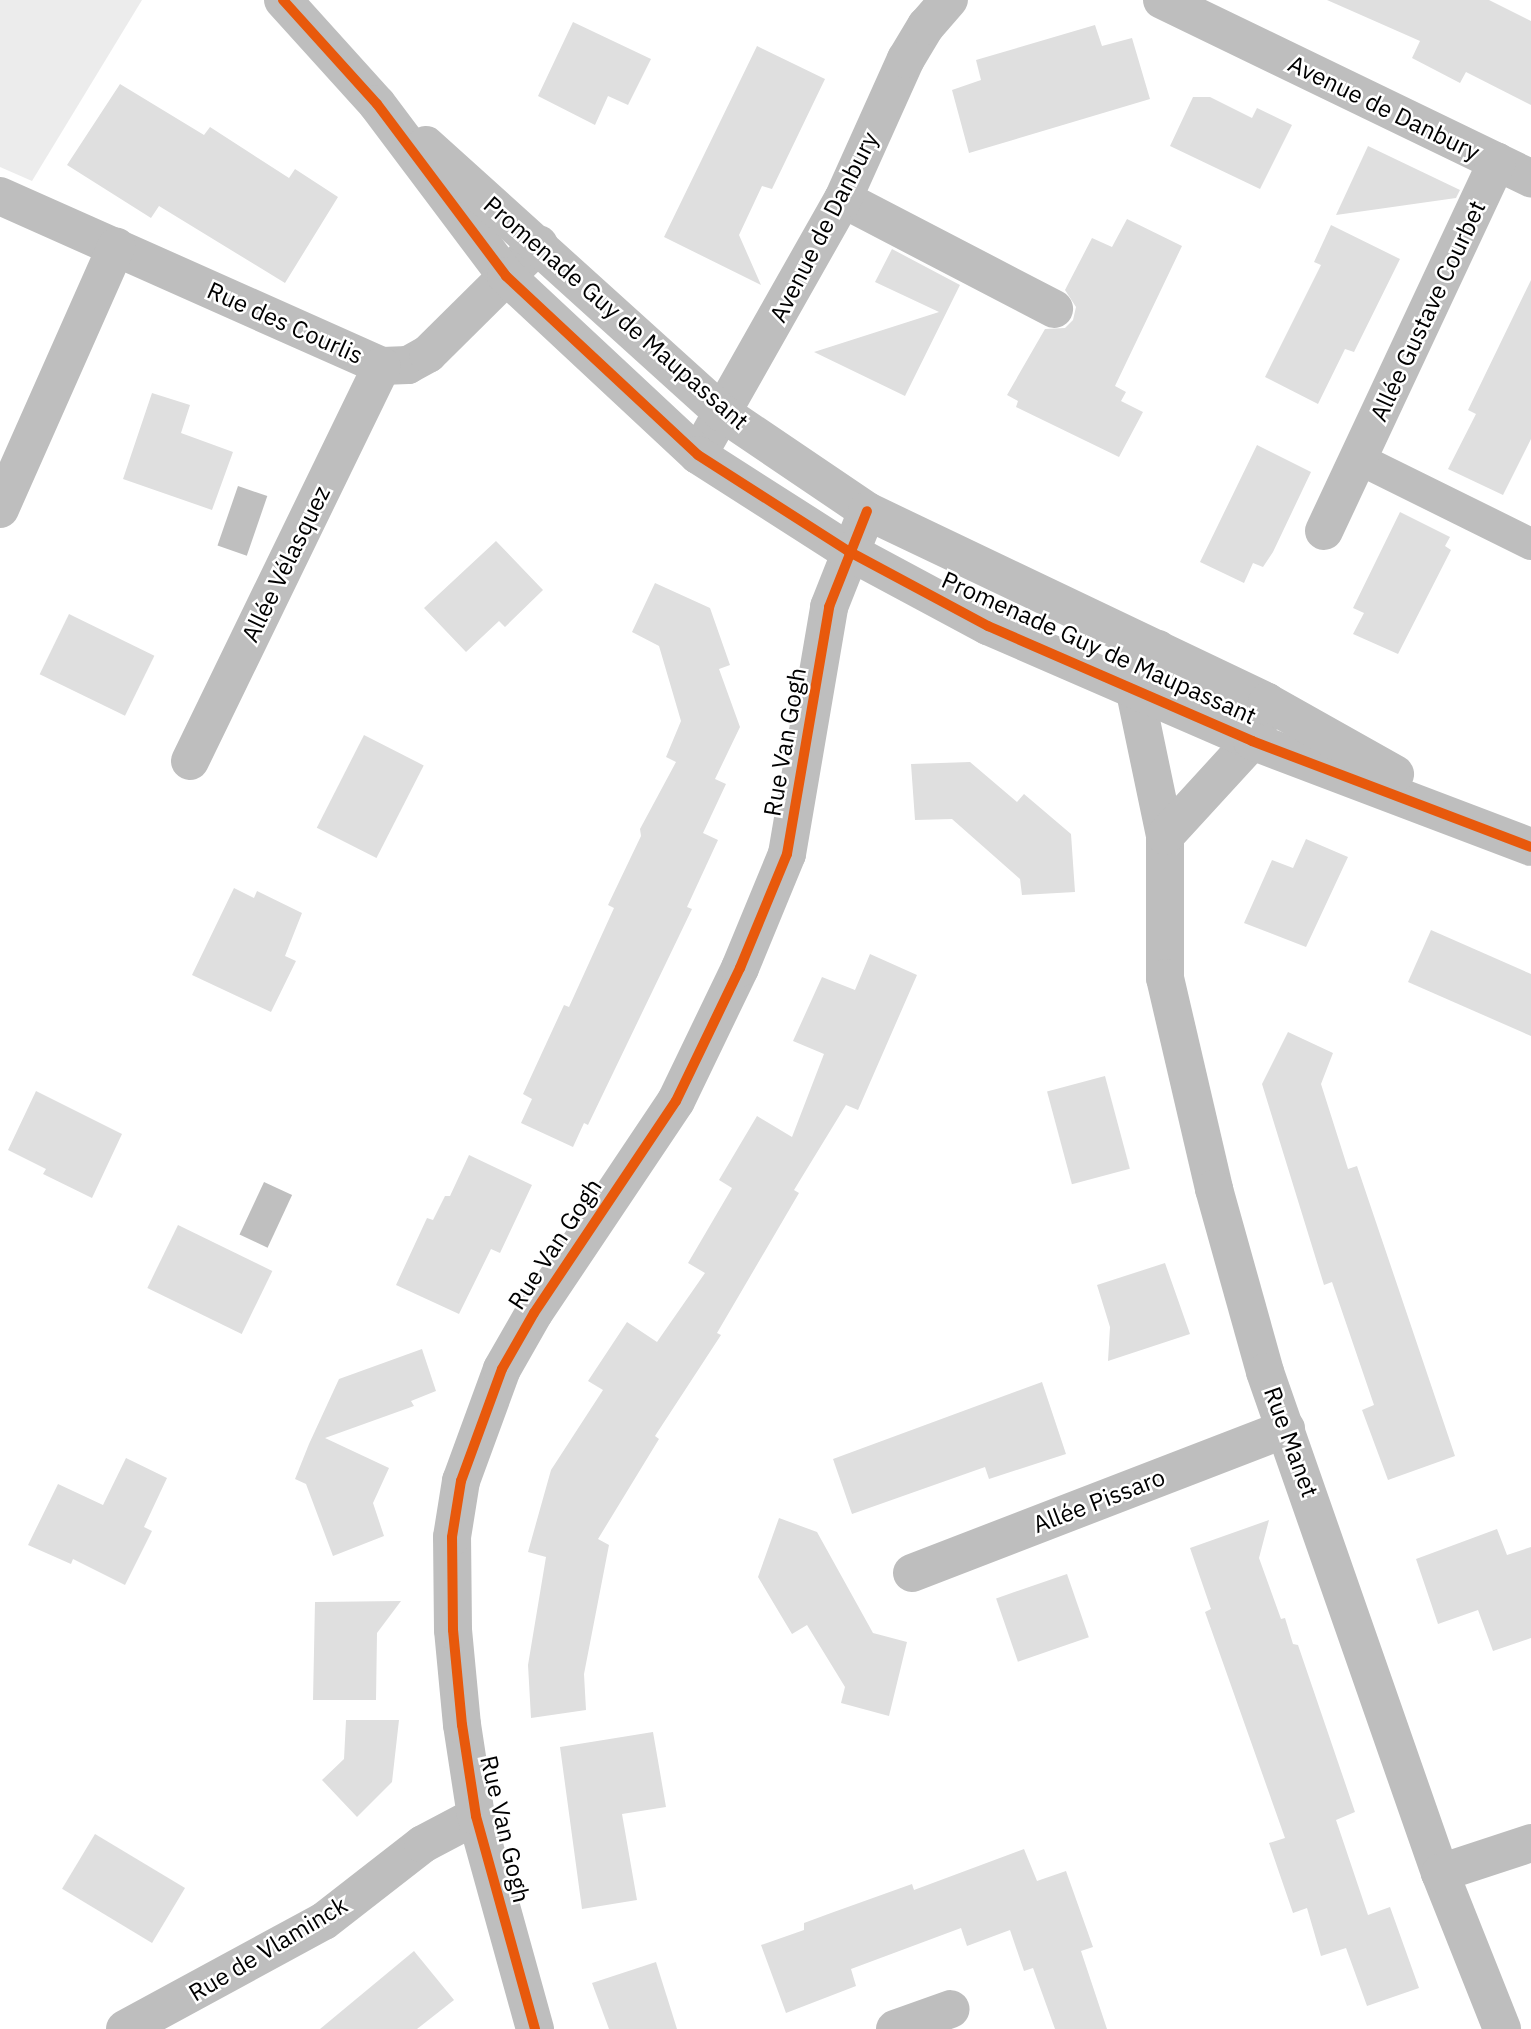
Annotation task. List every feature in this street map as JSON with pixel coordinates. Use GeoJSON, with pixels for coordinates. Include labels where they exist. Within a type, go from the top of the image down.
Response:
{"type":"FeatureCollection","features":[{"type":"Feature","properties":{"kind":"street","name":"Promenade Guy de Maupassant"},"geometry":{"type":"LineString","coordinates":[[283,0],[377,104],[506,276],[698,455],[848,551],[988,626],[1252,741],[1516,841]]}},
{"type":"Feature","properties":{"kind":"street","name":"Avenue de Danbury"},"geometry":{"type":"LineString","coordinates":[[698,455],[724,414],[843,200],[906,59],[926,26],[949,0]]}},
{"type":"Feature","properties":{"kind":"street","name":"Avenue de Danbury"},"geometry":{"type":"LineString","coordinates":[[1162,0],[1531,178]]}},
{"type":"Feature","properties":{"kind":"street","name":"Promenade Guy de Maupassant"},"geometry":{"type":"LineString","coordinates":[[377,104],[539,244],[724,414],[867,511],[1267,702],[1516,841]]}},
{"type":"Feature","properties":{"kind":"street","name":"Allée Gustave Courbet"},"geometry":{"type":"LineString","coordinates":[[1324,531],[1497,162]]}},
{"type":"Feature","properties":{"kind":"street","name":"Rue des Courlis"},"geometry":{"type":"LineString","coordinates":[[0,196],[382,366],[408,365],[428,354],[539,244]]}},
{"type":"Feature","properties":{"kind":"street"},"geometry":{"type":"LineString","coordinates":[[843,200],[1054,309]]}},
{"type":"Feature","properties":{"kind":"street"},"geometry":{"type":"LineString","coordinates":[[0,509],[116,247]]}},
{"type":"Feature","properties":{"kind":"street","name":"Allée Vélasquez"},"geometry":{"type":"LineString","coordinates":[[190,761],[382,366]]}},
{"type":"Feature","properties":{"kind":"street","name":"Rue Van Gogh"},"geometry":{"type":"LineString","coordinates":[[535,2029],[476,1816],[453,1630],[452,1537],[461,1481],[502,1369],[534,1312],[676,1101],[750,942],[787,854],[829,607],[848,551],[867,511]]}},
{"type":"Feature","properties":{"kind":"street"},"geometry":{"type":"LineString","coordinates":[[1135,692],[1158,649]]}},
{"type":"Feature","properties":{"kind":"street","name":"Rue Manet"},"geometry":{"type":"LineString","coordinates":[[1135,692],[1165,836],[1165,978],[1214,1189],[1265,1372],[1440,1873],[1502,2029]]}},
{"type":"Feature","properties":{"kind":"street"},"geometry":{"type":"LineString","coordinates":[[1165,836],[1252,741],[1267,702]]}},
{"type":"Feature","properties":{"kind":"street","name":"Allée Pissaro"},"geometry":{"type":"LineString","coordinates":[[912,1573],[1286,1429]]}},
{"type":"Feature","properties":{"kind":"street","name":"Rue de Vlaminck"},"geometry":{"type":"LineString","coordinates":[[125,2029],[324,1921],[424,1844],[476,1816]]}},
{"type":"Feature","properties":{"kind":"street"},"geometry":{"type":"LineString","coordinates":[[1440,1873],[1531,1843]]}},
{"type":"Feature","properties":{"kind":"street"},"geometry":{"type":"LineString","coordinates":[[895,2029],[951,2009]]}},
{"type":"Feature","properties":{"kind":"lane"},"geometry":{"type":"LineString","coordinates":[[1359,459],[1531,544]]}},
{"type":"Feature","properties":{"kind":"shaded area"},"geometry":{"type":"Polygon","coordinates":[[[0,0],[142,0],[32,181],[0,167],[0,0]]]}},
{"type":"Feature","properties":{"kind":"shaded area"},"geometry":{"type":"Polygon","coordinates":[[[238,486],[267,496],[247,556],[217,546],[238,486]]]}},
{"type":"Feature","properties":{"kind":"shaded area"},"geometry":{"type":"Polygon","coordinates":[[[264,1182],[292,1195],[268,1248],[239,1235],[264,1182]]]}},
{"type":"Feature","properties":{"kind":"building"},"geometry":{"type":"Polygon","coordinates":[[[1327,0],[1489,0],[1531,21],[1531,105],[1466,72],[1460,83],[1412,58],[1420,41],[1327,0]]]}},
{"type":"Feature","properties":{"kind":"building"},"geometry":{"type":"Polygon","coordinates":[[[573,22],[651,59],[628,105],[608,96],[595,125],[538,96],[573,22]]]}},
{"type":"Feature","properties":{"kind":"building"},"geometry":{"type":"Polygon","coordinates":[[[1095,25],[1102,46],[1132,38],[1150,99],[969,153],[952,90],[981,80],[976,60],[1095,25]]]}},
{"type":"Feature","properties":{"kind":"building"},"geometry":{"type":"Polygon","coordinates":[[[757,46],[825,79],[772,189],[762,186],[739,235],[761,285],[664,237],[757,46]]]}},
{"type":"Feature","properties":{"kind":"building"},"geometry":{"type":"Polygon","coordinates":[[[120,84],[204,135],[210,127],[289,178],[295,169],[338,197],[285,283],[159,206],[151,218],[67,165],[120,84]]]}},
{"type":"Feature","properties":{"kind":"building"},"geometry":{"type":"Polygon","coordinates":[[[1193,97],[1210,97],[1252,118],[1257,108],[1292,125],[1260,189],[1170,146],[1193,97]]]}},
{"type":"Feature","properties":{"kind":"building"},"geometry":{"type":"Polygon","coordinates":[[[1368,146],[1460,190],[1456,198],[1336,215],[1368,146]]]}},
{"type":"Feature","properties":{"kind":"building"},"geometry":{"type":"Polygon","coordinates":[[[1127,219],[1182,246],[1115,386],[1126,392],[1121,401],[1143,412],[1119,457],[1016,407],[1018,401],[1007,395],[1045,329],[1065,328],[1073,320],[1076,307],[1065,290],[1092,238],[1112,247],[1127,219]]]}},
{"type":"Feature","properties":{"kind":"building"},"geometry":{"type":"Polygon","coordinates":[[[1331,225],[1400,259],[1354,352],[1345,349],[1318,404],[1265,377],[1321,265],[1314,262],[1331,225]]]}},
{"type":"Feature","properties":{"kind":"building"},"geometry":{"type":"Polygon","coordinates":[[[892,249],[960,285],[905,396],[814,352],[939,312],[875,282],[892,249]]]}},
{"type":"Feature","properties":{"kind":"building"},"geometry":{"type":"Polygon","coordinates":[[[1531,280],[1531,439],[1503,495],[1448,469],[1476,414],[1468,410],[1531,280]]]}},
{"type":"Feature","properties":{"kind":"building"},"geometry":{"type":"Polygon","coordinates":[[[152,393],[190,405],[181,433],[233,452],[212,510],[123,479],[152,393]]]}},
{"type":"Feature","properties":{"kind":"building"},"geometry":{"type":"Polygon","coordinates":[[[1257,445],[1311,472],[1273,552],[1263,567],[1253,563],[1244,583],[1200,562],[1257,445]]]}},
{"type":"Feature","properties":{"kind":"building"},"geometry":{"type":"Polygon","coordinates":[[[1400,512],[1450,537],[1445,546],[1451,550],[1398,654],[1353,634],[1364,613],[1353,608],[1400,512]]]}},
{"type":"Feature","properties":{"kind":"building"},"geometry":{"type":"Polygon","coordinates":[[[496,541],[543,590],[505,627],[499,621],[466,652],[424,608],[496,541]]]}},
{"type":"Feature","properties":{"kind":"building"},"geometry":{"type":"Polygon","coordinates":[[[655,583],[710,608],[730,665],[719,669],[740,727],[715,779],[726,784],[703,833],[718,840],[687,907],[692,909],[588,1125],[584,1123],[573,1147],[521,1123],[532,1099],[523,1094],[564,1005],[569,1007],[614,908],[608,905],[641,836],[640,829],[676,762],[666,757],[681,721],[659,646],[632,632],[655,583]]]}},
{"type":"Feature","properties":{"kind":"building"},"geometry":{"type":"Polygon","coordinates":[[[69,614],[154,656],[125,716],[40,674],[69,614]]]}},
{"type":"Feature","properties":{"kind":"building"},"geometry":{"type":"Polygon","coordinates":[[[364,735],[424,765],[376,858],[317,828],[364,735]]]}},
{"type":"Feature","properties":{"kind":"building"},"geometry":{"type":"Polygon","coordinates":[[[970,762],[1017,802],[1024,794],[1071,834],[1075,892],[1022,895],[1020,879],[952,819],[915,820],[911,764],[970,762]]]}},
{"type":"Feature","properties":{"kind":"building"},"geometry":{"type":"Polygon","coordinates":[[[1306,839],[1348,857],[1306,947],[1244,923],[1272,860],[1293,868],[1306,839]]]}},
{"type":"Feature","properties":{"kind":"building"},"geometry":{"type":"Polygon","coordinates":[[[234,888],[254,898],[257,891],[302,913],[285,956],[296,961],[271,1012],[192,975],[234,888]]]}},
{"type":"Feature","properties":{"kind":"building"},"geometry":{"type":"Polygon","coordinates":[[[1431,930],[1531,974],[1531,1036],[1408,982],[1431,930]]]}},
{"type":"Feature","properties":{"kind":"building"},"geometry":{"type":"Polygon","coordinates":[[[870,954],[917,975],[858,1110],[846,1105],[794,1190],[799,1193],[717,1333],[721,1335],[655,1436],[659,1439],[598,1539],[609,1545],[584,1674],[586,1710],[531,1718],[528,1665],[546,1557],[528,1552],[551,1470],[603,1390],[588,1381],[627,1322],[657,1342],[705,1273],[688,1263],[732,1188],[719,1180],[757,1116],[792,1137],[824,1054],[793,1041],[822,977],[855,990],[870,954]]]}},
{"type":"Feature","properties":{"kind":"building"},"geometry":{"type":"Polygon","coordinates":[[[1288,1032],[1333,1053],[1321,1084],[1348,1169],[1357,1166],[1455,1456],[1388,1480],[1362,1410],[1374,1405],[1332,1282],[1324,1285],[1262,1084],[1288,1032]]]}},
{"type":"Feature","properties":{"kind":"building"},"geometry":{"type":"Polygon","coordinates":[[[1105,1076],[1130,1169],[1072,1184],[1047,1092],[1105,1076]]]}},
{"type":"Feature","properties":{"kind":"building"},"geometry":{"type":"Polygon","coordinates":[[[36,1091],[122,1134],[92,1198],[43,1174],[46,1169],[8,1150],[36,1091]]]}},
{"type":"Feature","properties":{"kind":"building"},"geometry":{"type":"Polygon","coordinates":[[[469,1155],[532,1185],[500,1253],[491,1249],[459,1314],[396,1285],[427,1218],[433,1220],[445,1196],[450,1196],[469,1155]]]}},
{"type":"Feature","properties":{"kind":"building"},"geometry":{"type":"Polygon","coordinates":[[[178,1225],[272,1271],[242,1334],[147,1288],[178,1225]]]}},
{"type":"Feature","properties":{"kind":"building"},"geometry":{"type":"Polygon","coordinates":[[[1165,1263],[1190,1334],[1108,1361],[1110,1327],[1097,1285],[1165,1263]]]}},
{"type":"Feature","properties":{"kind":"building"},"geometry":{"type":"Polygon","coordinates":[[[422,1349],[436,1391],[411,1401],[414,1406],[325,1438],[389,1468],[373,1503],[384,1536],[333,1556],[306,1484],[295,1479],[309,1444],[339,1379],[422,1349]]]}},
{"type":"Feature","properties":{"kind":"building"},"geometry":{"type":"Polygon","coordinates":[[[1042,1382],[1066,1454],[989,1479],[985,1467],[852,1514],[833,1459],[1042,1382]]]}},
{"type":"Feature","properties":{"kind":"building"},"geometry":{"type":"Polygon","coordinates":[[[126,1458],[167,1478],[144,1527],[152,1531],[125,1585],[73,1559],[71,1564],[28,1545],[58,1484],[103,1505],[126,1458]]]}},
{"type":"Feature","properties":{"kind":"building"},"geometry":{"type":"Polygon","coordinates":[[[779,1518],[817,1532],[873,1633],[907,1642],[889,1716],[841,1703],[845,1687],[807,1625],[792,1634],[758,1577],[779,1518]]]}},
{"type":"Feature","properties":{"kind":"building"},"geometry":{"type":"Polygon","coordinates":[[[1269,1520],[1259,1558],[1281,1619],[1285,1618],[1293,1644],[1298,1645],[1355,1812],[1336,1820],[1368,1915],[1390,1907],[1419,1988],[1367,2006],[1346,1948],[1321,1956],[1307,1908],[1293,1913],[1269,1843],[1285,1838],[1205,1612],[1211,1609],[1190,1548],[1269,1520]]]}},
{"type":"Feature","properties":{"kind":"building"},"geometry":{"type":"Polygon","coordinates":[[[1497,1529],[1507,1555],[1531,1547],[1531,1638],[1493,1651],[1478,1610],[1438,1624],[1416,1559],[1497,1529]]]}},
{"type":"Feature","properties":{"kind":"building"},"geometry":{"type":"Polygon","coordinates":[[[1067,1574],[1089,1637],[1018,1662],[996,1598],[1067,1574]]]}},
{"type":"Feature","properties":{"kind":"building"},"geometry":{"type":"Polygon","coordinates":[[[401,1601],[377,1633],[376,1700],[313,1700],[315,1602],[401,1601]]]}},
{"type":"Feature","properties":{"kind":"building"},"geometry":{"type":"Polygon","coordinates":[[[346,1720],[399,1720],[392,1782],[357,1817],[322,1780],[344,1759],[346,1720]]]}},
{"type":"Feature","properties":{"kind":"building"},"geometry":{"type":"Polygon","coordinates":[[[653,1732],[666,1807],[622,1814],[637,1900],[582,1909],[560,1747],[653,1732]]]}},
{"type":"Feature","properties":{"kind":"building"},"geometry":{"type":"Polygon","coordinates":[[[95,1834],[185,1888],[152,1943],[62,1889],[95,1834]]]}},
{"type":"Feature","properties":{"kind":"building"},"geometry":{"type":"Polygon","coordinates":[[[1024,1849],[1037,1881],[1066,1871],[1093,1947],[1081,1951],[1107,2029],[1055,2029],[1033,1968],[1024,1971],[1010,1930],[967,1946],[961,1928],[851,1969],[856,1986],[786,2013],[761,1945],[804,1930],[804,1923],[831,1913],[912,1884],[914,1890],[1024,1849]]]}},
{"type":"Feature","properties":{"kind":"building"},"geometry":{"type":"Polygon","coordinates":[[[414,1951],[454,2000],[417,2029],[320,2029],[414,1951]]]}},
{"type":"Feature","properties":{"kind":"building"},"geometry":{"type":"Polygon","coordinates":[[[656,1962],[677,2029],[609,2029],[592,1983],[656,1962]]]}},
{"type":"Feature","properties":{"kind":"cycle path"},"geometry":{"type":"LineString","coordinates":[[283,0],[377,104],[506,276],[698,455],[848,551],[988,626],[1252,741],[1531,847]]}},
{"type":"Feature","properties":{"kind":"cycle path"},"geometry":{"type":"LineString","coordinates":[[535,2029],[476,1816],[462,1725],[453,1630],[452,1537],[461,1481],[502,1369],[534,1313],[676,1101],[740,968],[787,854],[829,607],[867,511]]}}]}
